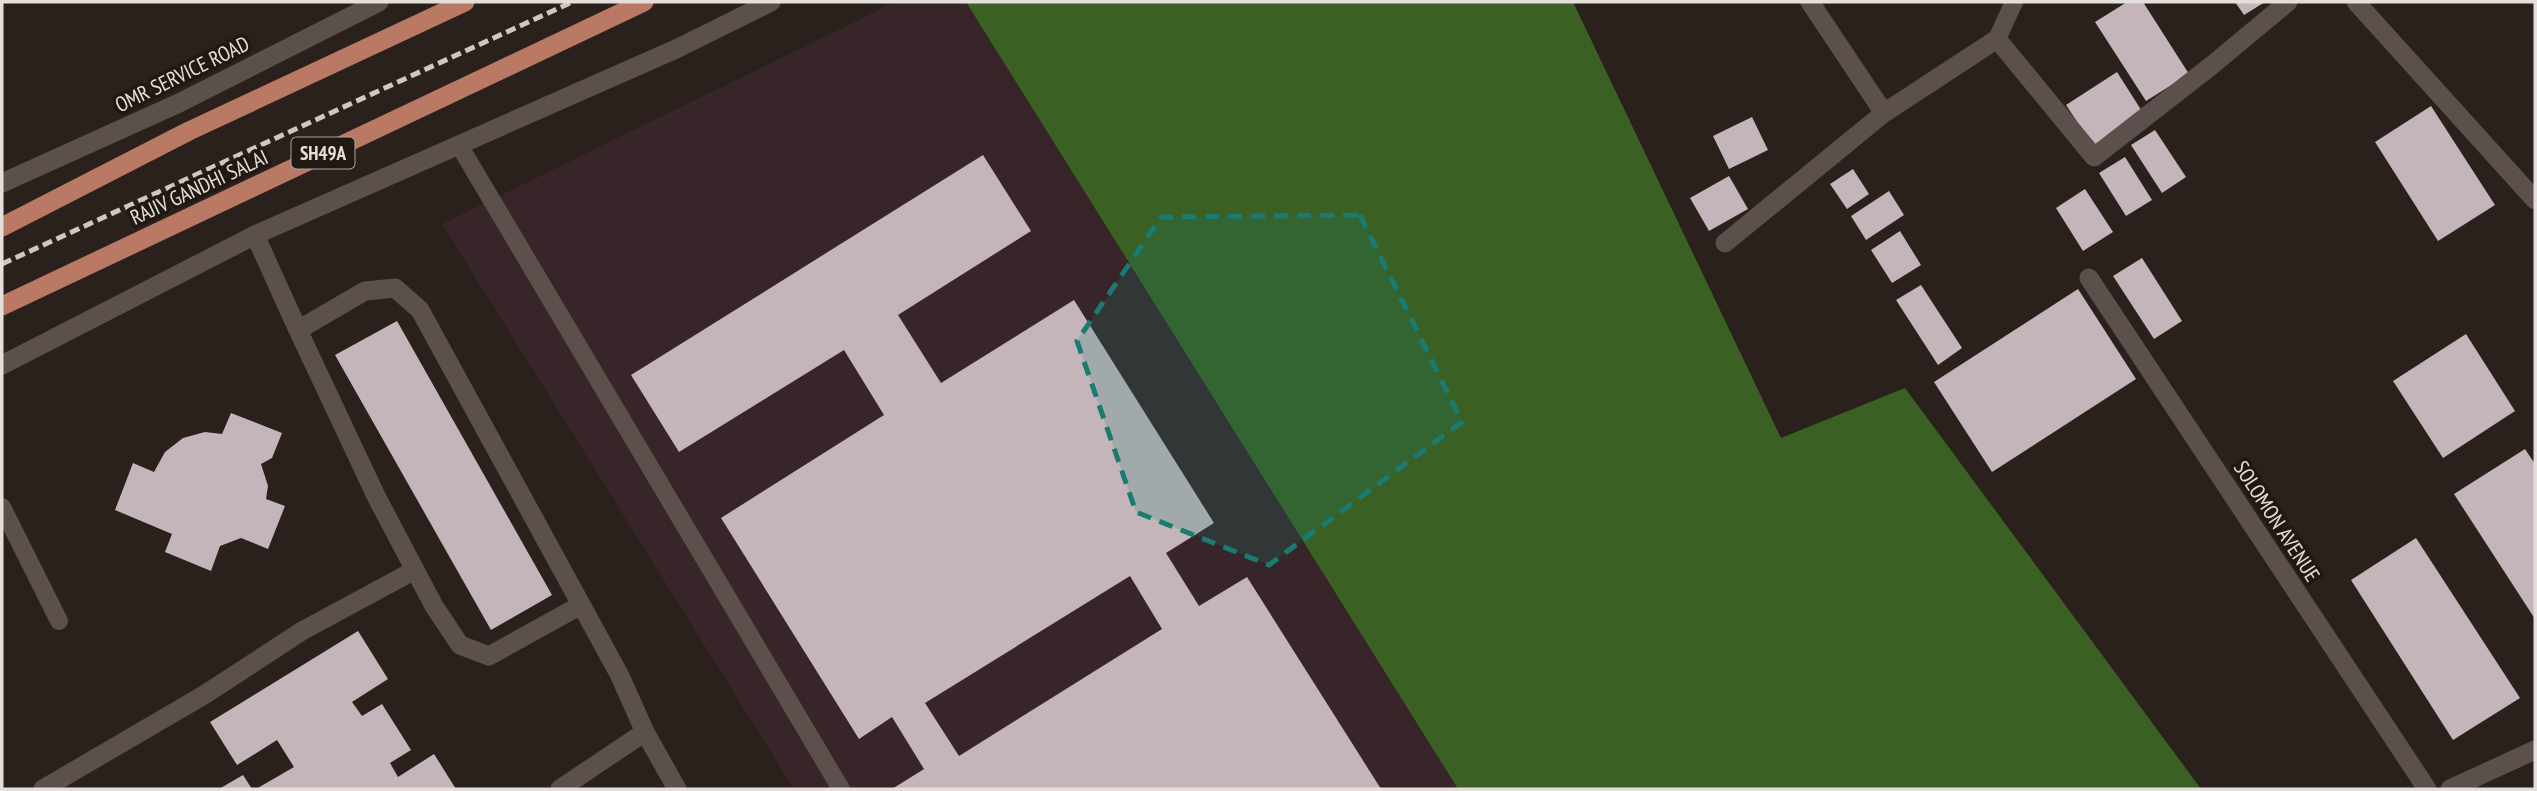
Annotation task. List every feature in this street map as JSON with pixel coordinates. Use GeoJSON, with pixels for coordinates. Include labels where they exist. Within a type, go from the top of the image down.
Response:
{"type":"FeatureCollection","features":[{"type":"Feature","properties":{"kind":"main road"},"geometry":{"type":"LineString","coordinates":[[2,227],[432,9],[465,2]]}},
{"type":"Feature","properties":{"kind":"main road","name":"RAJIV GANDHI SALAI"},"geometry":{"type":"LineString","coordinates":[[2,306],[645,2]]}},
{"type":"Feature","properties":{"kind":"street","name":"OMR SERVICE ROAD"},"geometry":{"type":"LineString","coordinates":[[2,183],[179,103],[379,2]]}},
{"type":"Feature","properties":{"kind":"street"},"geometry":{"type":"LineString","coordinates":[[2,365],[255,235],[676,49],[771,2]]}},
{"type":"Feature","properties":{"kind":"street"},"geometry":{"type":"LineString","coordinates":[[1810,2],[1884,113]]}},
{"type":"Feature","properties":{"kind":"street"},"geometry":{"type":"LineString","coordinates":[[1724,243],[1884,113],[1997,39],[2094,157],[2288,2]]}},
{"type":"Feature","properties":{"kind":"street"},"geometry":{"type":"LineString","coordinates":[[2356,2],[2535,200]]}},
{"type":"Feature","properties":{"kind":"street"},"geometry":{"type":"LineString","coordinates":[[255,235],[377,498],[433,606],[460,645],[489,656],[581,605]]}},
{"type":"Feature","properties":{"kind":"street","name":"SOLOMON AVENUE"},"geometry":{"type":"LineString","coordinates":[[2089,278],[2427,789]]}},
{"type":"Feature","properties":{"kind":"street"},"geometry":{"type":"LineString","coordinates":[[298,330],[366,291],[395,288],[420,310],[620,674],[645,732],[677,789]]}},
{"type":"Feature","properties":{"kind":"street"},"geometry":{"type":"LineString","coordinates":[[43,789],[204,695],[302,631],[415,570]]}},
{"type":"Feature","properties":{"kind":"street"},"geometry":{"type":"LineString","coordinates":[[560,789],[645,732]]}},
{"type":"Feature","properties":{"kind":"street"},"geometry":{"type":"LineString","coordinates":[[2450,789],[2534,753]]}},
{"type":"Feature","properties":{"kind":"lane"},"geometry":{"type":"LineString","coordinates":[[1997,39],[2014,2]]}},
{"type":"Feature","properties":{"kind":"lane"},"geometry":{"type":"LineString","coordinates":[[459,145],[841,789]]}},
{"type":"Feature","properties":{"kind":"lane"},"geometry":{"type":"LineString","coordinates":[[2,507],[59,621]]}},
{"type":"Feature","properties":{"kind":"highlighted area"},"geometry":{"type":"Polygon","coordinates":[[[1360,215],[1462,422],[1269,565],[1136,512],[1077,341],[1161,217],[1360,215]]]}},
{"type":"Feature","properties":{"kind":"shaded area"},"geometry":{"type":"Polygon","coordinates":[[[895,2],[966,2],[1458,789],[794,789],[442,224],[895,2]]]}},
{"type":"Feature","properties":{"kind":"green space"},"geometry":{"type":"Polygon","coordinates":[[[966,2],[1573,2],[1781,438],[1905,388],[2201,789],[1458,789],[966,2]]]}},
{"type":"Feature","properties":{"kind":"building"},"geometry":{"type":"Polygon","coordinates":[[[2127,2],[2143,2],[2189,74],[2146,101],[2095,22],[2127,2]]]}},
{"type":"Feature","properties":{"kind":"building"},"geometry":{"type":"Polygon","coordinates":[[[2235,2],[2265,2],[2244,15],[2235,2]]]}},
{"type":"Feature","properties":{"kind":"building"},"geometry":{"type":"Polygon","coordinates":[[[2117,72],[2145,116],[2095,149],[2066,105],[2117,72]]]}},
{"type":"Feature","properties":{"kind":"building"},"geometry":{"type":"Polygon","coordinates":[[[2431,106],[2495,205],[2438,241],[2375,142],[2431,106]]]}},
{"type":"Feature","properties":{"kind":"building"},"geometry":{"type":"Polygon","coordinates":[[[1752,117],[1768,150],[1729,169],[1713,136],[1752,117]]]}},
{"type":"Feature","properties":{"kind":"building"},"geometry":{"type":"Polygon","coordinates":[[[2155,130],[2186,177],[2162,193],[2131,145],[2155,130]]]}},
{"type":"Feature","properties":{"kind":"building"},"geometry":{"type":"Polygon","coordinates":[[[983,155],[1031,231],[898,315],[941,383],[1074,300],[1214,523],[1166,553],[1199,606],[1247,577],[1381,789],[892,789],[924,769],[892,717],[859,739],[721,518],[884,415],[844,350],[679,452],[631,375],[983,155]],[[1130,576],[925,703],[959,756],[1162,629],[1130,576]]]}},
{"type":"Feature","properties":{"kind":"building"},"geometry":{"type":"Polygon","coordinates":[[[2125,157],[2152,200],[2126,216],[2099,173],[2125,157]]]}},
{"type":"Feature","properties":{"kind":"building"},"geometry":{"type":"Polygon","coordinates":[[[1853,169],[1869,194],[1847,209],[1830,184],[1853,169]]]}},
{"type":"Feature","properties":{"kind":"building"},"geometry":{"type":"Polygon","coordinates":[[[1729,176],[1748,209],[1709,231],[1690,198],[1729,176]]]}},
{"type":"Feature","properties":{"kind":"building"},"geometry":{"type":"Polygon","coordinates":[[[2085,189],[2113,232],[2083,251],[2056,208],[2085,189]]]}},
{"type":"Feature","properties":{"kind":"building"},"geometry":{"type":"Polygon","coordinates":[[[1889,191],[1904,215],[1866,240],[1851,216],[1889,191]]]}},
{"type":"Feature","properties":{"kind":"building"},"geometry":{"type":"Polygon","coordinates":[[[1900,231],[1921,265],[1892,283],[1871,250],[1900,231]]]}},
{"type":"Feature","properties":{"kind":"building"},"geometry":{"type":"Polygon","coordinates":[[[2142,258],[2182,321],[2154,339],[2113,276],[2142,258]]]}},
{"type":"Feature","properties":{"kind":"building"},"geometry":{"type":"Polygon","coordinates":[[[1921,285],[1962,348],[1938,365],[1896,300],[1921,285]]]}},
{"type":"Feature","properties":{"kind":"building"},"geometry":{"type":"Polygon","coordinates":[[[2078,289],[2136,379],[1992,472],[1934,382],[2078,289]]]}},
{"type":"Feature","properties":{"kind":"building"},"geometry":{"type":"Polygon","coordinates":[[[397,321],[552,595],[491,630],[335,355],[397,321]]]}},
{"type":"Feature","properties":{"kind":"building"},"geometry":{"type":"Polygon","coordinates":[[[2466,334],[2515,411],[2443,458],[2393,381],[2466,334]]]}},
{"type":"Feature","properties":{"kind":"building"},"geometry":{"type":"Polygon","coordinates":[[[231,413],[282,433],[272,458],[261,464],[268,486],[266,499],[285,506],[268,549],[241,538],[220,546],[211,571],[165,552],[172,534],[115,510],[133,463],[154,472],[165,452],[183,438],[205,432],[222,434],[231,413]]]}},
{"type":"Feature","properties":{"kind":"building"},"geometry":{"type":"Polygon","coordinates":[[[2525,449],[2535,464],[2535,619],[2454,494],[2525,449]]]}},
{"type":"Feature","properties":{"kind":"building"},"geometry":{"type":"Polygon","coordinates":[[[2416,538],[2520,698],[2453,740],[2351,580],[2416,538]]]}},
{"type":"Feature","properties":{"kind":"building"},"geometry":{"type":"Polygon","coordinates":[[[358,631],[388,679],[352,702],[362,716],[382,704],[411,750],[390,763],[398,777],[434,754],[456,789],[256,789],[294,767],[277,740],[237,765],[210,722],[358,631]]]}},
{"type":"Feature","properties":{"kind":"building"},"geometry":{"type":"Polygon","coordinates":[[[243,775],[252,789],[219,789],[243,775]]]}},
{"type":"Feature","properties":{"kind":"railway"},"geometry":{"type":"LineString","coordinates":[[2,264],[572,2]]}}]}
